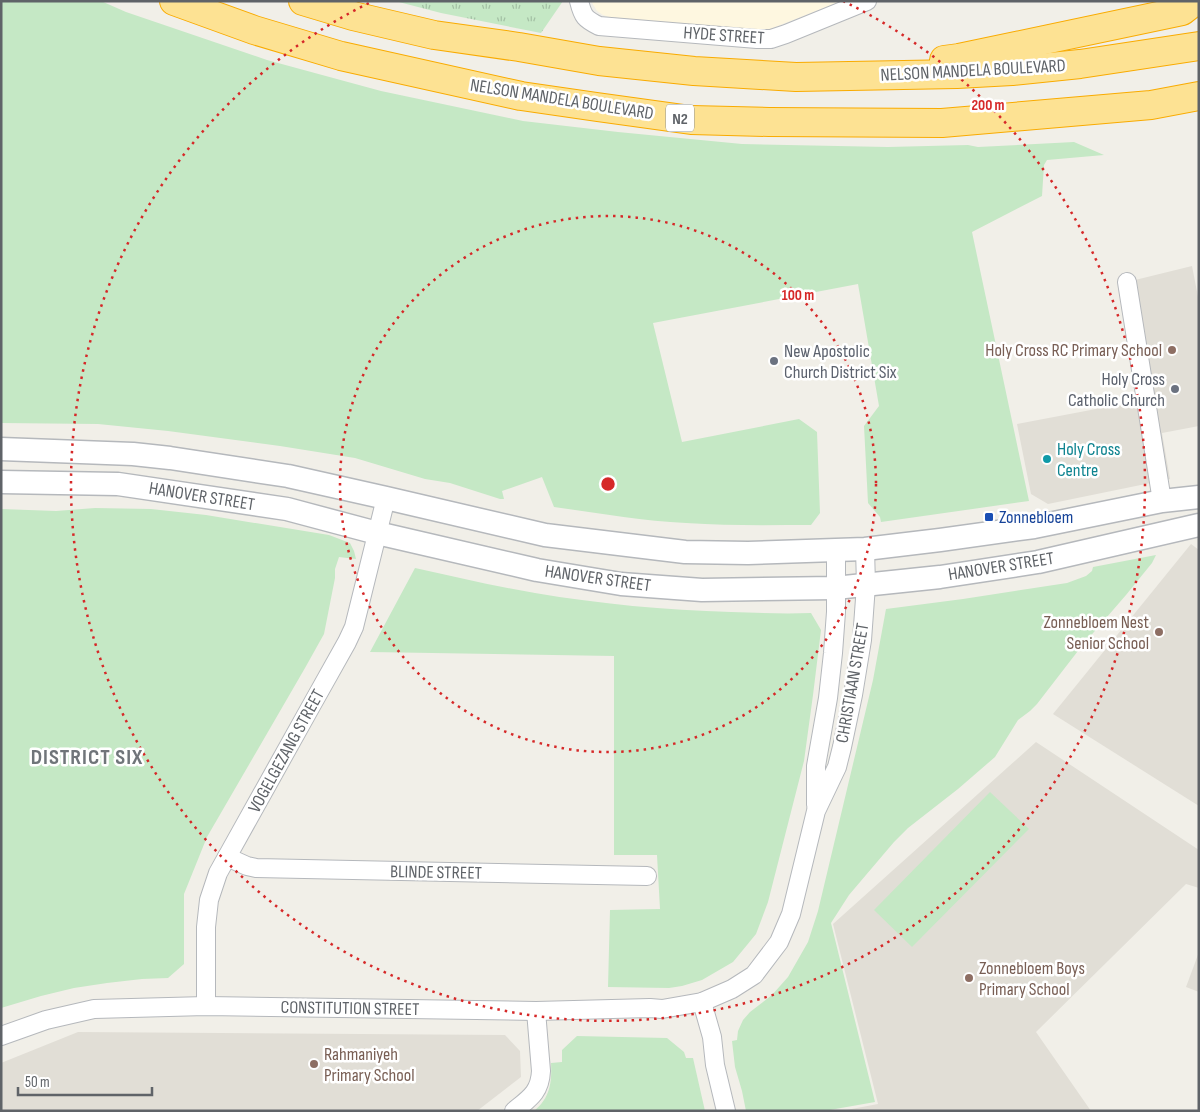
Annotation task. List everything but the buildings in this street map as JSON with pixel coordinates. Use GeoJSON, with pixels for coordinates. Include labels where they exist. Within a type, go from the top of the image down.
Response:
{"type":"FeatureCollection","features":[{"type":"Feature","properties":{"kind":"highway","name":"NELSON MANDELA BOULEVARD"},"geometry":{"type":"LineString","coordinates":[[174,1],[254,30],[341,56],[521,96],[691,120],[942,123],[1142,106],[1199,96]]}},
{"type":"Feature","properties":{"kind":"highway","name":"NELSON MANDELA BOULEVARD"},"geometry":{"type":"LineString","coordinates":[[303,1],[353,16],[434,34],[519,46],[599,61],[694,71],[796,77],[1012,71],[1080,64],[1199,46]]}},
{"type":"Feature","properties":{"kind":"highway"},"geometry":{"type":"LineString","coordinates":[[796,77],[959,58],[1182,12],[1195,1]]}},
{"type":"Feature","properties":{"kind":"highway"},"geometry":{"type":"LineString","coordinates":[[942,123],[1018,133],[1142,123],[1199,114]]}},
{"type":"Feature","properties":{"kind":"street","name":"HYDE STREET"},"geometry":{"type":"LineString","coordinates":[[580,5],[587,20],[599,26],[771,39],[867,1]]}},
{"type":"Feature","properties":{"kind":"street"},"geometry":{"type":"LineString","coordinates":[[1127,282],[1162,501]]}},
{"type":"Feature","properties":{"kind":"street","name":"HANOVER STREET"},"geometry":{"type":"LineString","coordinates":[[1,450],[134,454],[170,458],[288,476],[545,535],[685,552],[748,553],[865,549],[1034,527],[1162,501],[1199,497]]}},
{"type":"Feature","properties":{"kind":"street","name":"HANOVER STREET"},"geometry":{"type":"LineString","coordinates":[[1,482],[118,484],[287,509],[377,533],[537,570],[621,584],[702,590],[836,588],[940,577],[1038,562],[1199,525]]}},
{"type":"Feature","properties":{"kind":"street","name":"VOGELGEZANG STREET"},"geometry":{"type":"LineString","coordinates":[[206,1006],[206,927],[209,900],[218,873],[354,627],[386,498]]}},
{"type":"Feature","properties":{"kind":"street","name":"CHRISTIAAN STREET"},"geometry":{"type":"LineString","coordinates":[[702,1002],[732,989],[754,975],[779,942],[790,914],[816,811],[837,767],[853,695],[862,640],[866,585],[865,549]]}},
{"type":"Feature","properties":{"kind":"street","name":"CHRISTIAAN STREET"},"geometry":{"type":"LineString","coordinates":[[816,811],[816,766],[828,698],[833,653],[836,612],[836,550]]}},
{"type":"Feature","properties":{"kind":"street","name":"BLINDE STREET"},"geometry":{"type":"LineString","coordinates":[[227,857],[256,868],[647,876]]}},
{"type":"Feature","properties":{"kind":"street"},"geometry":{"type":"LineString","coordinates":[[702,1002],[712,1037],[715,1065],[726,1111]]}},
{"type":"Feature","properties":{"kind":"street","name":"CONSTITUTION STREET"},"geometry":{"type":"LineString","coordinates":[[1,1036],[46,1020],[94,1009],[206,1006],[536,1011],[662,1009],[702,1002]]}},
{"type":"Feature","properties":{"kind":"street"},"geometry":{"type":"LineString","coordinates":[[514,1111],[532,1097],[541,1081],[536,1011]]}},
{"type":"Feature","properties":{"kind":"shaded area"},"geometry":{"type":"Polygon","coordinates":[[[591,1],[841,1],[765,31],[609,17],[597,11],[591,1]]]}},
{"type":"Feature","properties":{"kind":"shaded area","name":"Holy Cross RC Primary School"},"geometry":{"type":"Polygon","coordinates":[[[1192,266],[1199,302],[1199,426],[1162,433],[1170,479],[1048,504],[1031,494],[1017,424],[1154,398],[1131,281],[1192,266]]]}},
{"type":"Feature","properties":{"kind":"shaded area","name":"Zonnebloem Nest Senior School"},"geometry":{"type":"Polygon","coordinates":[[[1191,544],[1199,550],[1199,806],[1053,714],[1191,544]]]}},
{"type":"Feature","properties":{"kind":"shaded area","name":"Zonnebloem Boys Primary School"},"geometry":{"type":"Polygon","coordinates":[[[1036,742],[1199,850],[1199,888],[1186,884],[1036,1032],[1091,1111],[841,1111],[878,1104],[833,924],[1036,742]]]}},
{"type":"Feature","properties":{"kind":"shaded area"},"geometry":{"type":"Polygon","coordinates":[[[1199,952],[1199,992],[1186,987],[1199,952]]]}},
{"type":"Feature","properties":{"kind":"shaded area","name":"Rahmaniyeh Primary School"},"geometry":{"type":"Polygon","coordinates":[[[78,1032],[505,1035],[520,1051],[521,1077],[477,1111],[1,1111],[1,1063],[78,1032]]]}},
{"type":"Feature","properties":{"kind":"green space"},"geometry":{"type":"Polygon","coordinates":[[[1,1],[101,1],[126,12],[267,60],[381,91],[523,121],[742,144],[888,147],[968,145],[978,147],[1074,142],[1104,155],[1047,160],[1044,165],[1042,196],[972,232],[1029,501],[881,522],[880,517],[868,503],[864,426],[879,406],[858,284],[653,323],[682,442],[799,419],[817,432],[820,513],[811,525],[717,525],[636,519],[554,507],[542,477],[502,491],[504,499],[500,499],[450,483],[425,479],[355,458],[280,446],[98,424],[1,423],[1,1]]]}},
{"type":"Feature","properties":{"kind":"green space"},"geometry":{"type":"Polygon","coordinates":[[[395,1],[563,1],[541,33],[441,13],[395,1]]]}},
{"type":"Feature","properties":{"kind":"green space"},"geometry":{"type":"Polygon","coordinates":[[[95,508],[151,509],[206,515],[329,535],[350,543],[356,559],[339,557],[335,569],[335,578],[324,634],[207,837],[184,894],[184,964],[168,978],[142,979],[74,988],[1,1008],[1,509],[56,511],[95,508]]]}},
{"type":"Feature","properties":{"kind":"green space"},"geometry":{"type":"Polygon","coordinates":[[[1156,555],[1152,563],[1081,647],[1037,704],[1018,720],[995,757],[908,828],[894,842],[849,895],[831,923],[875,1102],[824,1111],[746,1111],[735,1067],[732,1041],[737,1040],[738,1031],[743,1020],[750,1012],[772,995],[788,977],[808,942],[818,911],[873,680],[886,609],[1067,583],[1086,576],[1092,571],[1093,567],[1156,555]]]}},
{"type":"Feature","properties":{"kind":"green space"},"geometry":{"type":"Polygon","coordinates":[[[415,568],[520,590],[608,603],[706,611],[811,613],[821,630],[804,761],[768,902],[756,934],[733,962],[702,980],[682,986],[669,988],[608,987],[610,910],[660,909],[657,855],[614,855],[614,656],[370,652],[415,568]]]}},
{"type":"Feature","properties":{"kind":"green space"},"geometry":{"type":"Polygon","coordinates":[[[990,792],[1029,829],[912,947],[874,910],[990,792]]]}},
{"type":"Feature","properties":{"kind":"green space"},"geometry":{"type":"Polygon","coordinates":[[[577,1036],[667,1038],[684,1052],[686,1058],[693,1058],[705,1111],[534,1111],[544,1101],[549,1090],[551,1063],[562,1062],[562,1050],[577,1036]]]}},
{"type":"Feature","properties":{"kind":"place","name":"Holy Cross RC Primary School"},"geometry":{"type":"Point","coordinates":[1172,350]}},
{"type":"Feature","properties":{"kind":"place","name":"New Apostolic Church District Six"},"geometry":{"type":"Point","coordinates":[774,361]}},
{"type":"Feature","properties":{"kind":"place","name":"Holy Cross Catholic Church"},"geometry":{"type":"Point","coordinates":[1175,389]}},
{"type":"Feature","properties":{"kind":"place","name":"Holy Cross Centre"},"geometry":{"type":"Point","coordinates":[1047,459]}},
{"type":"Feature","properties":{"kind":"place","name":"Zonnebloem"},"geometry":{"type":"Point","coordinates":[989,517]}},
{"type":"Feature","properties":{"kind":"place","name":"Zonnebloem Nest Senior School"},"geometry":{"type":"Point","coordinates":[1159,632]}},
{"type":"Feature","properties":{"kind":"place","name":"Zonnebloem Boys Primary School"},"geometry":{"type":"Point","coordinates":[969,978]}},
{"type":"Feature","properties":{"kind":"place","name":"Rahmaniyeh Primary School"},"geometry":{"type":"Point","coordinates":[314,1064]}},
{"type":"Feature","properties":{"kind":"district","name":"DISTRICT SIX"},"geometry":{"type":"Point","coordinates":[87,756]}}]}
